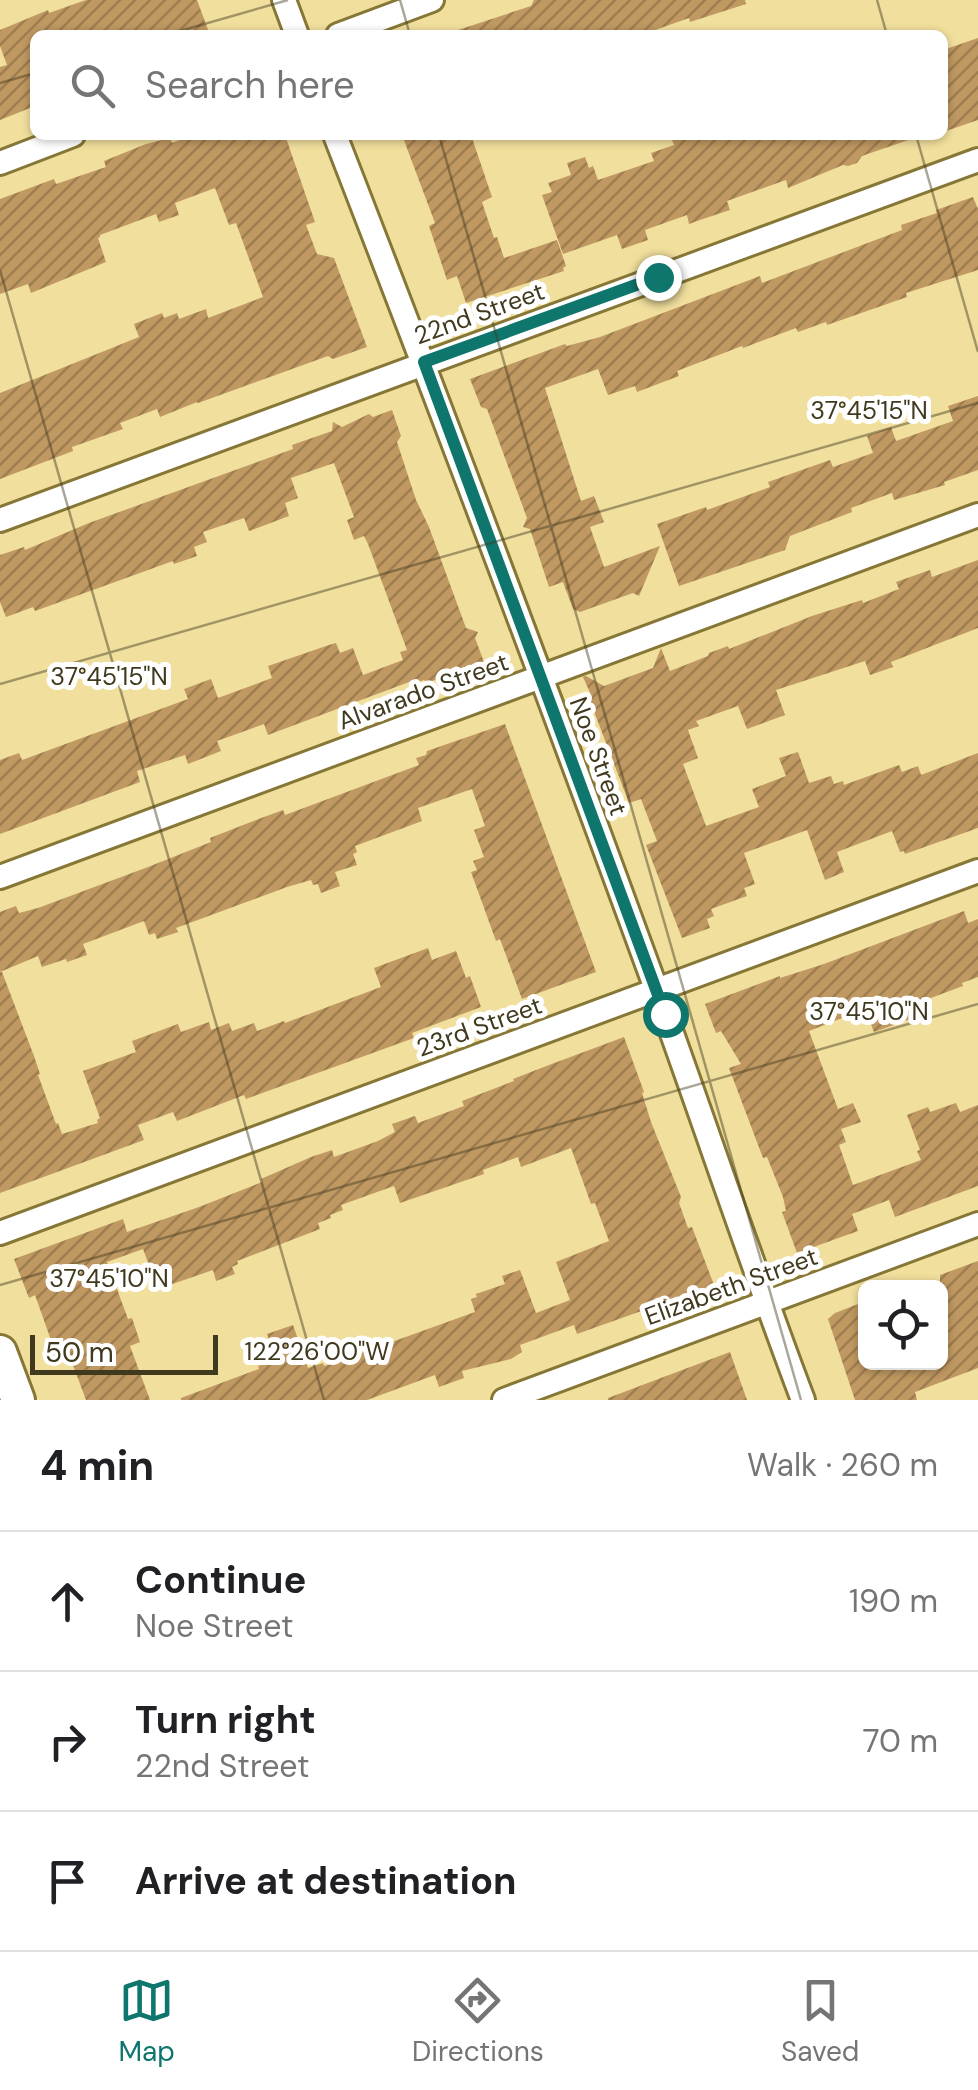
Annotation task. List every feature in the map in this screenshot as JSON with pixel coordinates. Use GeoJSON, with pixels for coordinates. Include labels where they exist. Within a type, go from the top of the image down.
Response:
{"type":"FeatureCollection","features":[{"type":"Feature","properties":{"kind":"street"},"geometry":{"type":"LineString","coordinates":[[284,0],[295,30]]}},
{"type":"Feature","properties":{"kind":"street"},"geometry":{"type":"LineString","coordinates":[[351,30],[432,0]]}},
{"type":"Feature","properties":{"kind":"street"},"geometry":{"type":"LineString","coordinates":[[0,163],[61,140]]}},
{"type":"Feature","properties":{"kind":"street","name":"Noe Street"},"geometry":{"type":"LineString","coordinates":[[337,140],[424,362],[803,1400]]}},
{"type":"Feature","properties":{"kind":"street","name":"22nd Street"},"geometry":{"type":"LineString","coordinates":[[0,520],[978,160]]}},
{"type":"Feature","properties":{"kind":"street","name":"Alvarado Street"},"geometry":{"type":"LineString","coordinates":[[0,877],[978,515]]}},
{"type":"Feature","properties":{"kind":"street","name":"23rd Street"},"geometry":{"type":"LineString","coordinates":[[0,1233],[978,871]]}},
{"type":"Feature","properties":{"kind":"street","name":"Elizabeth Street"},"geometry":{"type":"LineString","coordinates":[[504,1400],[978,1224]]}},
{"type":"Feature","properties":{"kind":"street"},"geometry":{"type":"LineString","coordinates":[[0,1352],[18,1400]]}},
{"type":"Feature","properties":{"kind":"building"},"geometry":{"type":"Polygon","coordinates":[[[86,0],[197,0],[208,30],[30,30],[30,108],[0,120],[0,67],[7,65],[0,46],[0,30],[48,10],[49,13],[86,0]]]}},
{"type":"Feature","properties":{"kind":"building"},"geometry":{"type":"Polygon","coordinates":[[[534,0],[745,0],[746,4],[655,30],[458,30],[531,6],[534,0]]]}},
{"type":"Feature","properties":{"kind":"building"},"geometry":{"type":"Polygon","coordinates":[[[978,38],[978,120],[948,130],[948,48],[978,38]]]}},
{"type":"Feature","properties":{"kind":"building"},"geometry":{"type":"Polygon","coordinates":[[[162,140],[172,143],[287,140],[315,222],[306,225],[317,254],[334,258],[367,347],[333,359],[328,356],[160,417],[157,409],[120,423],[123,429],[0,479],[0,393],[139,337],[134,324],[162,313],[164,318],[177,313],[179,319],[206,309],[208,318],[263,297],[236,223],[229,225],[215,188],[175,203],[179,215],[159,222],[156,214],[100,235],[106,262],[31,293],[28,284],[0,294],[0,199],[54,179],[56,184],[106,167],[104,161],[146,144],[162,140]]]}},
{"type":"Feature","properties":{"kind":"building"},"geometry":{"type":"Polygon","coordinates":[[[404,140],[473,140],[492,197],[482,202],[504,258],[557,240],[566,266],[564,271],[466,303],[457,276],[447,280],[429,226],[435,223],[404,140]]]}},
{"type":"Feature","properties":{"kind":"building"},"geometry":{"type":"Polygon","coordinates":[[[672,140],[908,140],[788,188],[786,180],[727,201],[730,210],[689,224],[687,215],[645,230],[648,240],[622,249],[617,235],[563,254],[542,195],[552,192],[548,183],[571,175],[567,163],[585,157],[598,180],[654,161],[651,153],[674,145],[672,140]]]}},
{"type":"Feature","properties":{"kind":"building"},"geometry":{"type":"Polygon","coordinates":[[[973,197],[978,209],[978,270],[906,293],[907,297],[827,325],[826,322],[798,332],[796,328],[742,346],[677,371],[679,376],[637,392],[635,386],[608,395],[598,369],[545,388],[581,501],[594,496],[604,522],[590,527],[604,567],[660,546],[639,596],[633,593],[580,612],[573,609],[563,582],[549,587],[530,529],[523,527],[527,518],[487,409],[481,407],[470,379],[565,344],[600,337],[760,276],[762,283],[902,230],[901,225],[973,197]]]}},
{"type":"Feature","properties":{"kind":"building"},"geometry":{"type":"Polygon","coordinates":[[[978,396],[978,470],[944,482],[945,485],[894,500],[892,493],[851,508],[852,512],[790,536],[785,550],[679,586],[657,524],[770,487],[768,482],[830,460],[833,467],[873,453],[867,436],[891,427],[896,441],[953,421],[948,406],[978,396]]]}},
{"type":"Feature","properties":{"kind":"building"},"geometry":{"type":"Polygon","coordinates":[[[392,410],[401,436],[397,442],[416,500],[466,628],[478,632],[475,638],[484,662],[427,683],[417,679],[268,735],[264,724],[217,741],[221,751],[188,764],[185,755],[137,771],[140,782],[0,834],[0,760],[19,753],[22,760],[188,699],[184,689],[211,679],[218,698],[272,678],[268,666],[336,643],[340,653],[353,648],[363,675],[403,660],[400,652],[407,650],[368,544],[364,536],[354,540],[347,520],[354,517],[334,463],[291,478],[298,498],[285,503],[289,516],[249,531],[244,518],[203,532],[207,542],[194,547],[197,556],[35,611],[33,607],[6,617],[0,602],[0,555],[24,547],[25,550],[293,449],[292,445],[332,431],[333,422],[342,427],[369,414],[373,417],[392,410]]]}},
{"type":"Feature","properties":{"kind":"building"},"geometry":{"type":"Polygon","coordinates":[[[978,560],[978,628],[891,662],[893,667],[870,675],[865,661],[776,690],[785,715],[747,729],[738,706],[696,721],[699,726],[688,730],[698,758],[683,764],[706,826],[759,807],[752,789],[786,776],[779,758],[798,752],[809,783],[831,776],[834,784],[843,781],[844,785],[899,765],[902,772],[918,766],[921,775],[978,753],[978,828],[905,854],[900,852],[892,831],[837,852],[844,872],[825,880],[807,830],[744,853],[755,884],[744,888],[747,896],[711,909],[714,916],[707,919],[710,928],[682,938],[646,845],[657,841],[641,799],[629,803],[583,677],[604,686],[653,668],[661,648],[670,671],[728,646],[729,649],[812,616],[899,589],[896,582],[930,570],[932,577],[978,560]]]}},
{"type":"Feature","properties":{"kind":"building"},"geometry":{"type":"Polygon","coordinates":[[[505,724],[596,972],[522,999],[471,872],[477,870],[473,861],[484,857],[474,830],[485,826],[472,789],[418,808],[422,821],[355,846],[357,865],[335,872],[340,886],[321,893],[318,884],[313,885],[311,880],[176,928],[178,932],[157,939],[155,933],[149,935],[144,921],[83,944],[87,955],[42,967],[38,956],[0,972],[0,912],[16,906],[19,913],[38,908],[211,842],[210,838],[256,820],[283,810],[285,815],[419,765],[416,758],[427,751],[505,724]]]}},
{"type":"Feature","properties":{"kind":"building"},"geometry":{"type":"Polygon","coordinates":[[[964,911],[968,923],[978,919],[978,977],[920,1002],[925,1014],[874,1032],[865,1009],[809,1031],[838,1109],[853,1103],[861,1122],[841,1129],[846,1142],[839,1145],[853,1185],[921,1160],[907,1115],[956,1103],[960,1112],[978,1105],[978,1186],[895,1217],[889,1200],[852,1214],[858,1231],[797,1253],[782,1212],[786,1211],[783,1197],[767,1157],[763,1158],[729,1068],[741,1064],[721,1031],[716,1033],[705,1004],[964,911]]]}},
{"type":"Feature","properties":{"kind":"building"},"geometry":{"type":"Polygon","coordinates":[[[428,948],[432,960],[456,951],[481,1007],[412,1033],[414,1038],[246,1099],[244,1095],[177,1121],[173,1112],[138,1125],[144,1140],[0,1193],[0,972],[62,1134],[98,1123],[100,1118],[83,1071],[136,1052],[132,1041],[178,1024],[181,1032],[209,1022],[211,1030],[229,1023],[232,1031],[254,1023],[257,1031],[285,1023],[381,987],[374,968],[428,948]]]}},
{"type":"Feature","properties":{"kind":"building"},"geometry":{"type":"Polygon","coordinates":[[[624,1037],[651,1122],[681,1197],[679,1203],[688,1228],[692,1227],[714,1285],[577,1334],[574,1325],[520,1345],[522,1352],[511,1359],[462,1371],[464,1378],[439,1387],[435,1375],[367,1400],[181,1400],[276,1360],[267,1334],[293,1325],[308,1368],[339,1361],[475,1312],[471,1299],[476,1294],[505,1284],[502,1276],[520,1270],[536,1313],[570,1300],[556,1262],[609,1241],[571,1148],[521,1167],[518,1157],[483,1170],[484,1174],[400,1203],[394,1186],[341,1205],[343,1210],[318,1223],[320,1229],[237,1261],[232,1267],[235,1274],[216,1281],[213,1270],[158,1289],[143,1249],[107,1262],[140,1342],[130,1346],[150,1400],[86,1400],[64,1341],[52,1343],[35,1295],[29,1298],[14,1259],[123,1219],[127,1232],[199,1207],[311,1157],[332,1150],[334,1157],[378,1141],[395,1132],[392,1124],[415,1116],[418,1123],[464,1106],[462,1101],[513,1079],[624,1037]]]}},
{"type":"Feature","properties":{"kind":"building"},"geometry":{"type":"Polygon","coordinates":[[[978,1261],[978,1368],[915,1392],[917,1400],[855,1400],[828,1319],[858,1304],[858,1370],[948,1370],[948,1280],[940,1280],[940,1275],[978,1261]]]}},
{"type":"Feature","properties":{"kind":"building"},"geometry":{"type":"Polygon","coordinates":[[[730,1352],[747,1400],[608,1400],[608,1398],[730,1352]]]}},
{"type":"Feature","properties":{"kind":"route"},"geometry":{"type":"LineString","coordinates":[[658,277],[424,362],[665,1014]]}}]}
